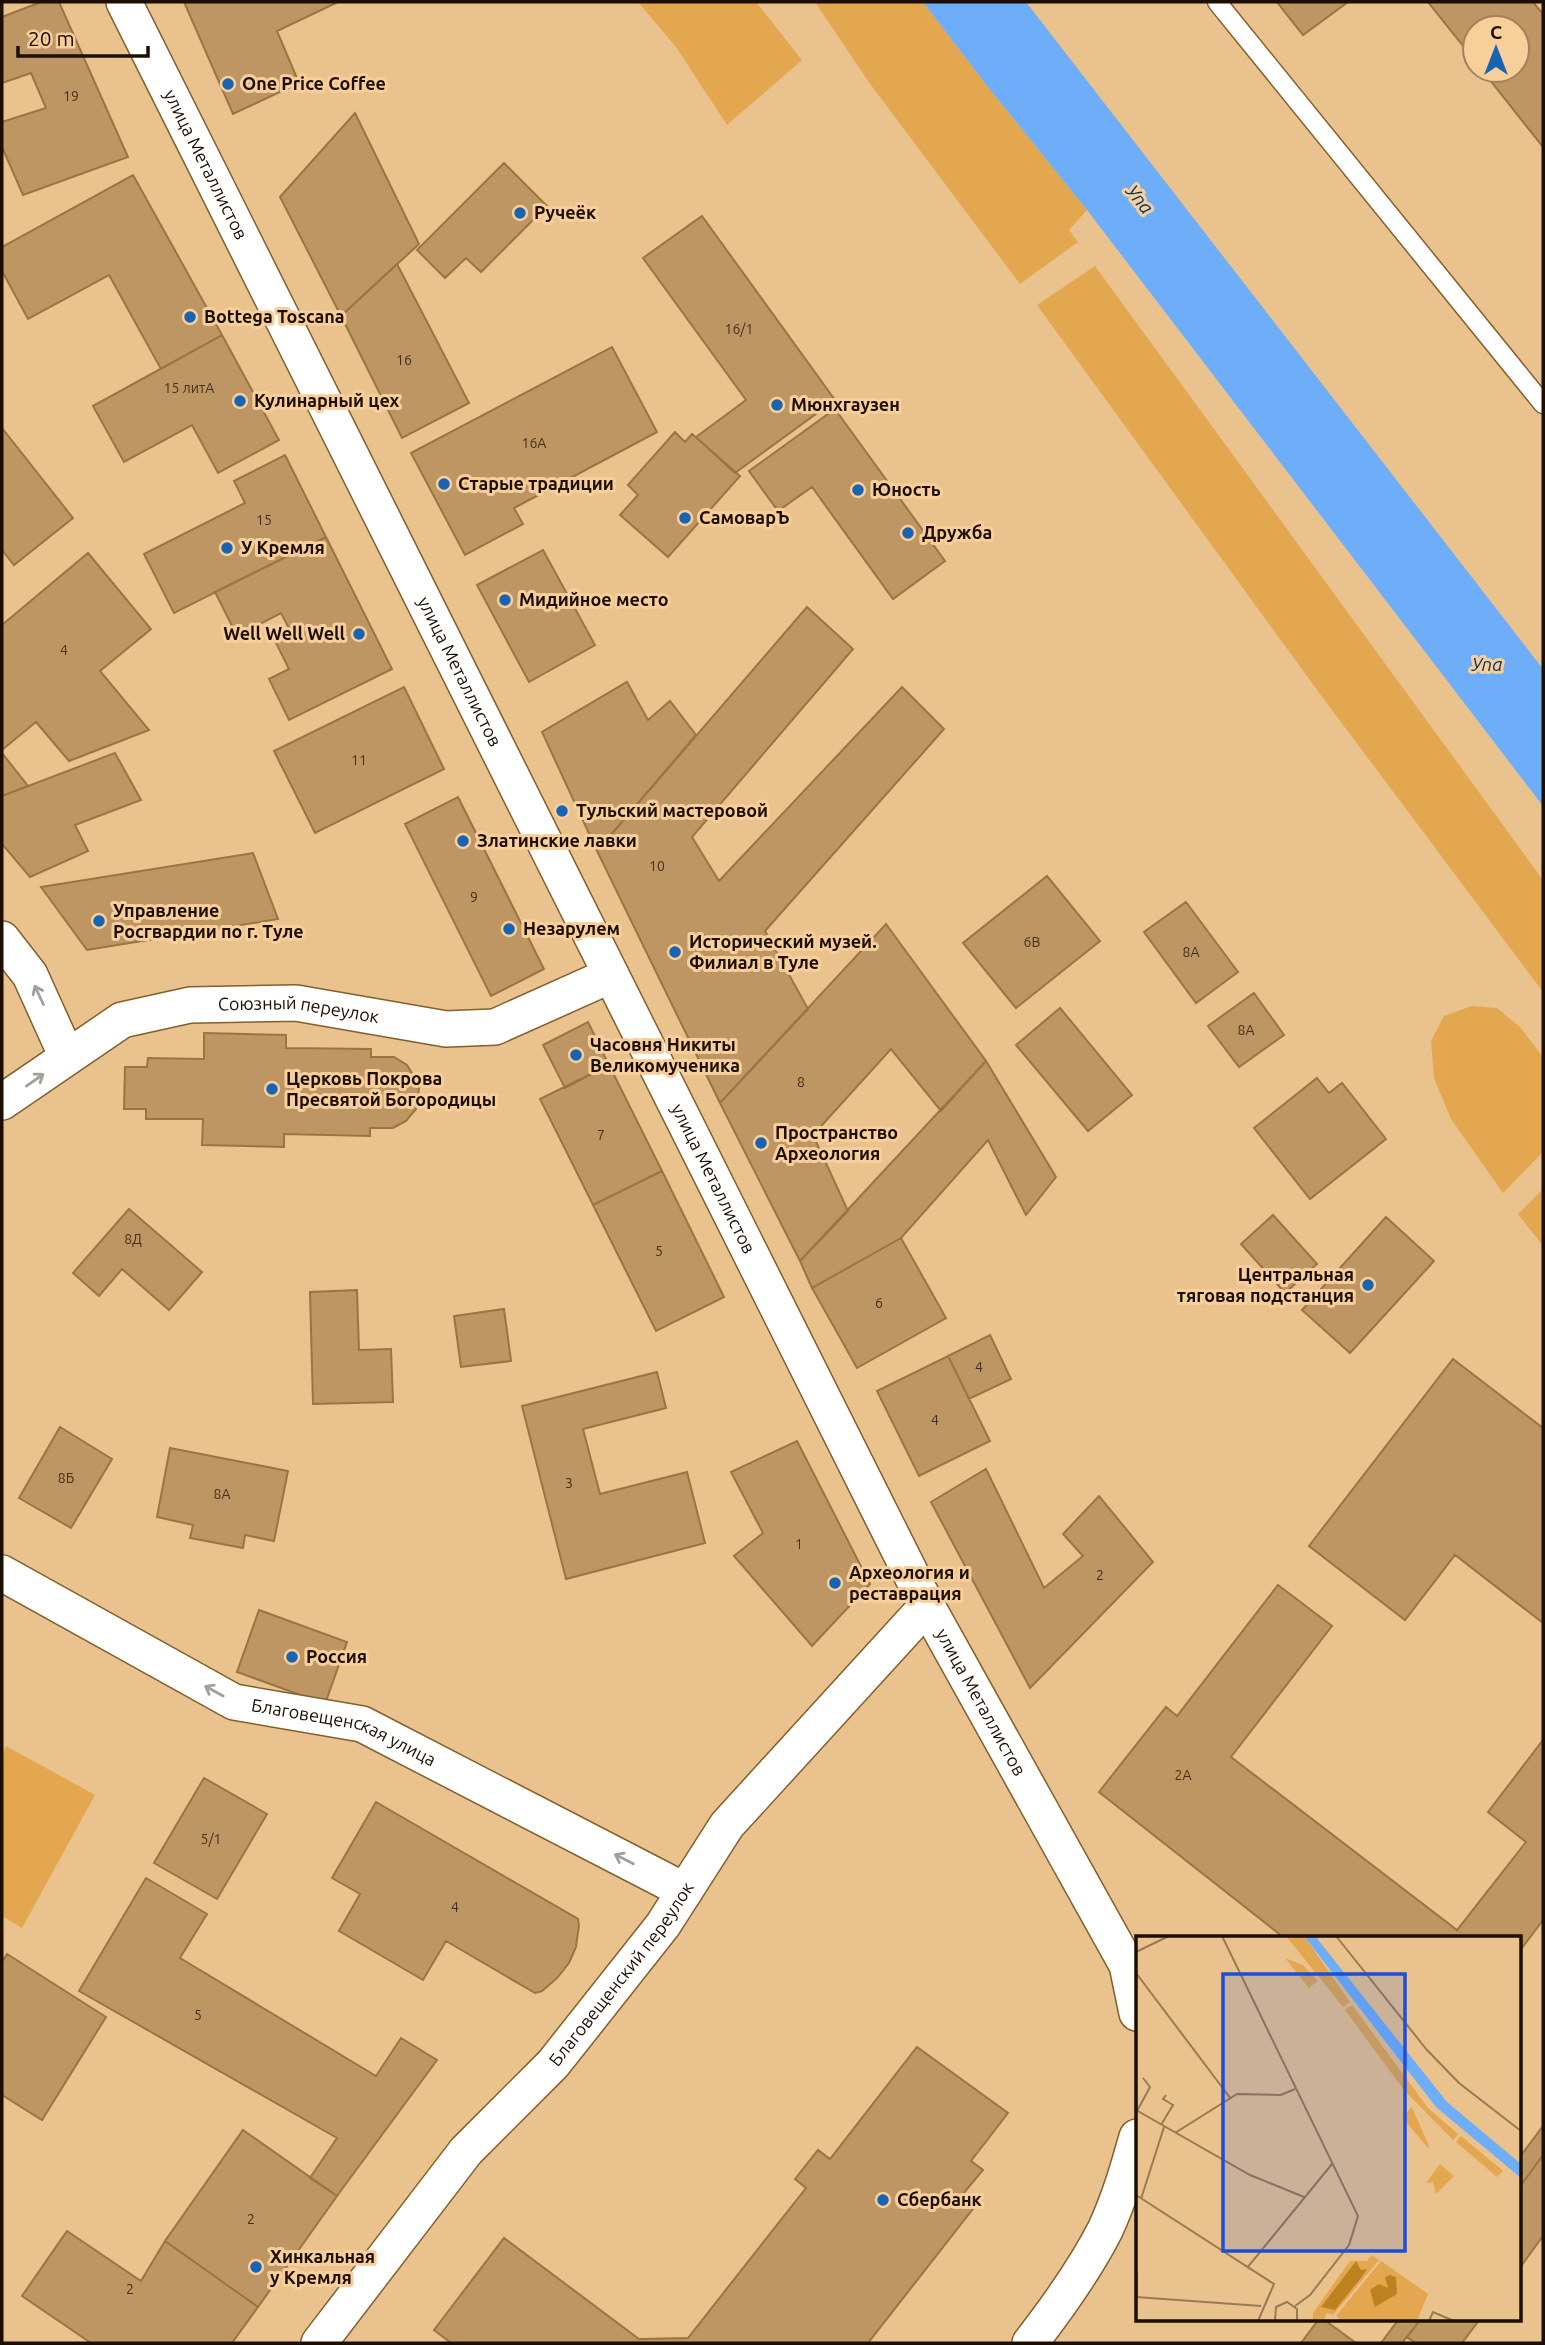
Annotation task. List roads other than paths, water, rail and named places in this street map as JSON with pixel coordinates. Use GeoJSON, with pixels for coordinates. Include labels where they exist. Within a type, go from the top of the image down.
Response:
{"type":"FeatureCollection","features":[{"type":"Feature","properties":{"kind":"street","name":"улица Металлистов"},"geometry":{"type":"LineString","coordinates":[[124,2],[927,1606],[1127,1965],[1136,2008]]}},
{"type":"Feature","properties":{"kind":"street"},"geometry":{"type":"LineString","coordinates":[[2,939],[30,975],[67,1057]]}},
{"type":"Feature","properties":{"kind":"street","name":"Союзный переулок"},"geometry":{"type":"LineString","coordinates":[[2,1102],[122,1020],[190,1005],[296,1003],[446,1029],[495,1027],[611,975]]}},
{"type":"Feature","properties":{"kind":"street","name":"Благовещенская улица"},"geometry":{"type":"LineString","coordinates":[[2,1573],[234,1702],[362,1724],[685,1891]]}},
{"type":"Feature","properties":{"kind":"street","name":"Благовещенский переулок"},"geometry":{"type":"LineString","coordinates":[[319,2343],[466,2151],[553,2064],[663,1925],[727,1825],[927,1606]]}},
{"type":"Feature","properties":{"kind":"street"},"geometry":{"type":"LineString","coordinates":[[1030,2343],[1070,2291],[1105,2230],[1122,2190],[1136,2141]]}},
{"type":"Feature","properties":{"kind":"lane"},"geometry":{"type":"LineString","coordinates":[[1217,2],[1543,404]]}},
{"type":"Feature","properties":{"kind":"water","name":"Упа"},"geometry":{"type":"Polygon","coordinates":[[[923,2],[1026,2],[1543,669],[1543,806],[1087,210],[923,2]]]}},
{"type":"Feature","properties":{"kind":"place","name":"One Price Coffee"},"geometry":{"type":"Point","coordinates":[228,84]}},
{"type":"Feature","properties":{"kind":"place","name":"Ручеёк"},"geometry":{"type":"Point","coordinates":[520,213]}},
{"type":"Feature","properties":{"kind":"place","name":"Bottega Toscana"},"geometry":{"type":"Point","coordinates":[190,317]}},
{"type":"Feature","properties":{"kind":"place","name":"Кулинарный цех"},"geometry":{"type":"Point","coordinates":[240,401]}},
{"type":"Feature","properties":{"kind":"place","name":"Мюнхгаузен"},"geometry":{"type":"Point","coordinates":[777,405]}},
{"type":"Feature","properties":{"kind":"place","name":"Старые традиции"},"geometry":{"type":"Point","coordinates":[444,484]}},
{"type":"Feature","properties":{"kind":"place","name":"Юность"},"geometry":{"type":"Point","coordinates":[858,490]}},
{"type":"Feature","properties":{"kind":"place","name":"СамоварЪ"},"geometry":{"type":"Point","coordinates":[685,518]}},
{"type":"Feature","properties":{"kind":"place","name":"Дружба"},"geometry":{"type":"Point","coordinates":[908,533]}},
{"type":"Feature","properties":{"kind":"place","name":"У Кремля"},"geometry":{"type":"Point","coordinates":[227,548]}},
{"type":"Feature","properties":{"kind":"place","name":"Мидийное место"},"geometry":{"type":"Point","coordinates":[505,600]}},
{"type":"Feature","properties":{"kind":"place","name":"Well Well Well"},"geometry":{"type":"Point","coordinates":[359,634]}},
{"type":"Feature","properties":{"kind":"place","name":"Тульский мастеровой"},"geometry":{"type":"Point","coordinates":[562,811]}},
{"type":"Feature","properties":{"kind":"place","name":"Златинские лавки"},"geometry":{"type":"Point","coordinates":[463,841]}},
{"type":"Feature","properties":{"kind":"place","name":"Управление Росгвардии по г. Туле"},"geometry":{"type":"Point","coordinates":[99,921]}},
{"type":"Feature","properties":{"kind":"place","name":"Незарулем"},"geometry":{"type":"Point","coordinates":[509,929]}},
{"type":"Feature","properties":{"kind":"place","name":"Исторический музей. Филиал в Туле"},"geometry":{"type":"Point","coordinates":[675,952]}},
{"type":"Feature","properties":{"kind":"place","name":"Часовня Никиты Великомученика"},"geometry":{"type":"Point","coordinates":[576,1055]}},
{"type":"Feature","properties":{"kind":"place","name":"Церковь Покрова Пресвятой Богородицы"},"geometry":{"type":"Point","coordinates":[272,1089]}},
{"type":"Feature","properties":{"kind":"place","name":"Пространство Археология"},"geometry":{"type":"Point","coordinates":[761,1143]}},
{"type":"Feature","properties":{"kind":"place","name":"Центральная тяговая подстанция"},"geometry":{"type":"Point","coordinates":[1368,1285]}},
{"type":"Feature","properties":{"kind":"place","name":"Археология и реставрация"},"geometry":{"type":"Point","coordinates":[835,1583]}},
{"type":"Feature","properties":{"kind":"place","name":"Россия"},"geometry":{"type":"Point","coordinates":[292,1657]}},
{"type":"Feature","properties":{"kind":"place","name":"Сбербанк"},"geometry":{"type":"Point","coordinates":[883,2200]}},
{"type":"Feature","properties":{"kind":"place","name":"Хинкальная у Кремля"},"geometry":{"type":"Point","coordinates":[256,2267]}}]}
